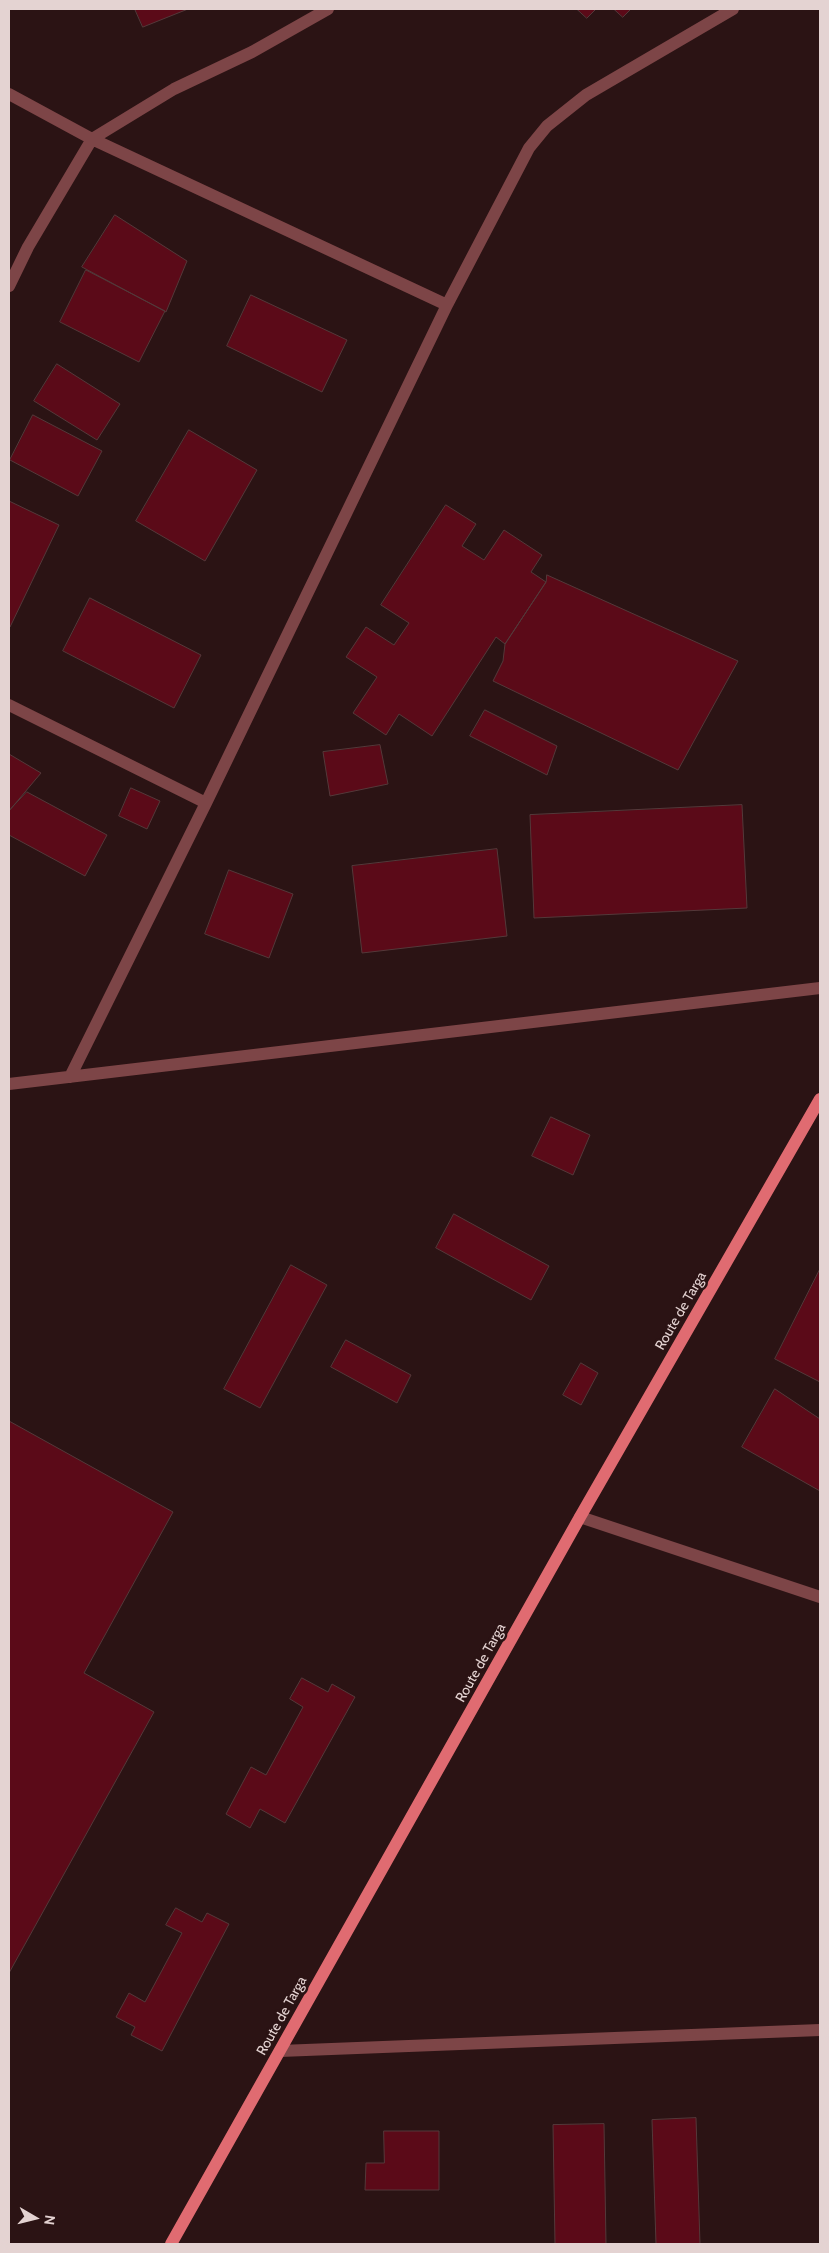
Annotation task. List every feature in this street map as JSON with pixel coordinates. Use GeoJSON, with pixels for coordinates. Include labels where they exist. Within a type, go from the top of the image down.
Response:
{"type":"FeatureCollection","features":[{"type":"Feature","properties":{"kind":"main road","name":"Route de Targa"},"geometry":{"type":"LineString","coordinates":[[171,2244],[580,1517],[820,1098]]}},
{"type":"Feature","properties":{"kind":"street"},"geometry":{"type":"LineString","coordinates":[[9,286],[28,247],[92,140],[174,89],[252,52],[328,9]]}},
{"type":"Feature","properties":{"kind":"street"},"geometry":{"type":"LineString","coordinates":[[70,1077],[206,803],[447,306],[529,148],[547,126],[586,95],[733,9]]}},
{"type":"Feature","properties":{"kind":"street"},"geometry":{"type":"LineString","coordinates":[[9,94],[92,140],[447,306]]}},
{"type":"Feature","properties":{"kind":"street"},"geometry":{"type":"LineString","coordinates":[[9,704],[206,803]]}},
{"type":"Feature","properties":{"kind":"street"},"geometry":{"type":"LineString","coordinates":[[9,1084],[820,988]]}},
{"type":"Feature","properties":{"kind":"street"},"geometry":{"type":"LineString","coordinates":[[580,1517],[820,1597]]}},
{"type":"Feature","properties":{"kind":"street"},"geometry":{"type":"LineString","coordinates":[[280,2051],[820,2030]]}},
{"type":"Feature","properties":{"kind":"building"},"geometry":{"type":"Polygon","coordinates":[[[135,9],[188,9],[143,27],[135,9]]]}},
{"type":"Feature","properties":{"kind":"building"},"geometry":{"type":"Polygon","coordinates":[[[577,9],[596,9],[587,18],[577,9]]]}},
{"type":"Feature","properties":{"kind":"building"},"geometry":{"type":"Polygon","coordinates":[[[614,9],[631,9],[623,17],[614,9]]]}},
{"type":"Feature","properties":{"kind":"building"},"geometry":{"type":"Polygon","coordinates":[[[115,215],[187,261],[166,312],[82,267],[115,215]]]}},
{"type":"Feature","properties":{"kind":"building"},"geometry":{"type":"Polygon","coordinates":[[[86,270],[165,311],[139,362],[60,322],[86,270]]]}},
{"type":"Feature","properties":{"kind":"building"},"geometry":{"type":"Polygon","coordinates":[[[251,295],[347,340],[322,392],[227,346],[251,295]]]}},
{"type":"Feature","properties":{"kind":"building"},"geometry":{"type":"Polygon","coordinates":[[[57,364],[120,404],[97,440],[34,401],[57,364]]]}},
{"type":"Feature","properties":{"kind":"building"},"geometry":{"type":"Polygon","coordinates":[[[33,415],[102,451],[78,496],[10,460],[33,415]]]}},
{"type":"Feature","properties":{"kind":"building"},"geometry":{"type":"Polygon","coordinates":[[[189,430],[257,470],[205,561],[136,521],[189,430]]]}},
{"type":"Feature","properties":{"kind":"building"},"geometry":{"type":"Polygon","coordinates":[[[9,501],[59,525],[10,627],[9,626],[9,501]]]}},
{"type":"Feature","properties":{"kind":"building"},"geometry":{"type":"Polygon","coordinates":[[[446,505],[476,524],[462,546],[484,560],[504,530],[542,555],[531,572],[546,582],[505,644],[496,637],[432,736],[399,714],[386,735],[353,713],[377,677],[346,657],[366,627],[394,645],[409,623],[381,605],[446,505]]]}},
{"type":"Feature","properties":{"kind":"building"},"geometry":{"type":"Polygon","coordinates":[[[547,575],[738,661],[678,770],[493,681],[503,661],[505,644],[546,582],[547,575]]]}},
{"type":"Feature","properties":{"kind":"building"},"geometry":{"type":"Polygon","coordinates":[[[90,598],[201,655],[174,708],[63,651],[90,598]]]}},
{"type":"Feature","properties":{"kind":"building"},"geometry":{"type":"Polygon","coordinates":[[[485,710],[557,746],[547,775],[470,736],[485,710]]]}},
{"type":"Feature","properties":{"kind":"building"},"geometry":{"type":"Polygon","coordinates":[[[380,745],[388,784],[330,796],[323,752],[380,745]]]}},
{"type":"Feature","properties":{"kind":"building"},"geometry":{"type":"Polygon","coordinates":[[[9,754],[41,773],[9,811],[9,754]]]}},
{"type":"Feature","properties":{"kind":"building"},"geometry":{"type":"Polygon","coordinates":[[[131,788],[160,801],[147,829],[119,816],[131,788]]]}},
{"type":"Feature","properties":{"kind":"building"},"geometry":{"type":"Polygon","coordinates":[[[27,792],[107,835],[85,876],[9,835],[9,811],[27,792]]]}},
{"type":"Feature","properties":{"kind":"building"},"geometry":{"type":"Polygon","coordinates":[[[742,805],[747,908],[534,918],[530,815],[742,805]]]}},
{"type":"Feature","properties":{"kind":"building"},"geometry":{"type":"Polygon","coordinates":[[[497,849],[507,936],[362,953],[352,866],[497,849]]]}},
{"type":"Feature","properties":{"kind":"building"},"geometry":{"type":"Polygon","coordinates":[[[229,870],[293,894],[269,958],[205,934],[229,870]]]}},
{"type":"Feature","properties":{"kind":"building"},"geometry":{"type":"Polygon","coordinates":[[[551,1117],[590,1135],[573,1175],[532,1156],[551,1117]]]}},
{"type":"Feature","properties":{"kind":"building"},"geometry":{"type":"Polygon","coordinates":[[[454,1214],[549,1266],[531,1300],[436,1248],[454,1214]]]}},
{"type":"Feature","properties":{"kind":"building"},"geometry":{"type":"Polygon","coordinates":[[[291,1265],[327,1285],[260,1408],[224,1389],[291,1265]]]}},
{"type":"Feature","properties":{"kind":"building"},"geometry":{"type":"Polygon","coordinates":[[[820,1269],[820,1382],[775,1359],[820,1269]]]}},
{"type":"Feature","properties":{"kind":"building"},"geometry":{"type":"Polygon","coordinates":[[[346,1340],[411,1375],[397,1403],[331,1367],[346,1340]]]}},
{"type":"Feature","properties":{"kind":"building"},"geometry":{"type":"Polygon","coordinates":[[[581,1363],[598,1373],[581,1405],[563,1395],[581,1363]]]}},
{"type":"Feature","properties":{"kind":"building"},"geometry":{"type":"Polygon","coordinates":[[[775,1389],[820,1419],[820,1491],[742,1447],[775,1389]]]}},
{"type":"Feature","properties":{"kind":"building"},"geometry":{"type":"Polygon","coordinates":[[[9,1421],[173,1512],[84,1673],[154,1712],[9,1973],[9,1421]]]}},
{"type":"Feature","properties":{"kind":"building"},"geometry":{"type":"Polygon","coordinates":[[[302,1678],[328,1692],[332,1684],[355,1697],[285,1823],[260,1809],[250,1828],[226,1814],[251,1767],[266,1775],[303,1707],[290,1699],[302,1678]]]}},
{"type":"Feature","properties":{"kind":"building"},"geometry":{"type":"Polygon","coordinates":[[[176,1908],[202,1922],[207,1913],[229,1924],[162,2051],[131,2035],[135,2027],[116,2017],[129,1993],[145,2002],[182,1933],[166,1925],[176,1908]]]}},
{"type":"Feature","properties":{"kind":"building"},"geometry":{"type":"Polygon","coordinates":[[[696,2118],[700,2244],[656,2244],[652,2120],[696,2118]]]}},
{"type":"Feature","properties":{"kind":"building"},"geometry":{"type":"Polygon","coordinates":[[[604,2124],[606,2244],[555,2244],[553,2125],[604,2124]]]}},
{"type":"Feature","properties":{"kind":"building"},"geometry":{"type":"Polygon","coordinates":[[[384,2131],[439,2131],[439,2190],[365,2190],[366,2163],[384,2163],[384,2131]]]}}]}
